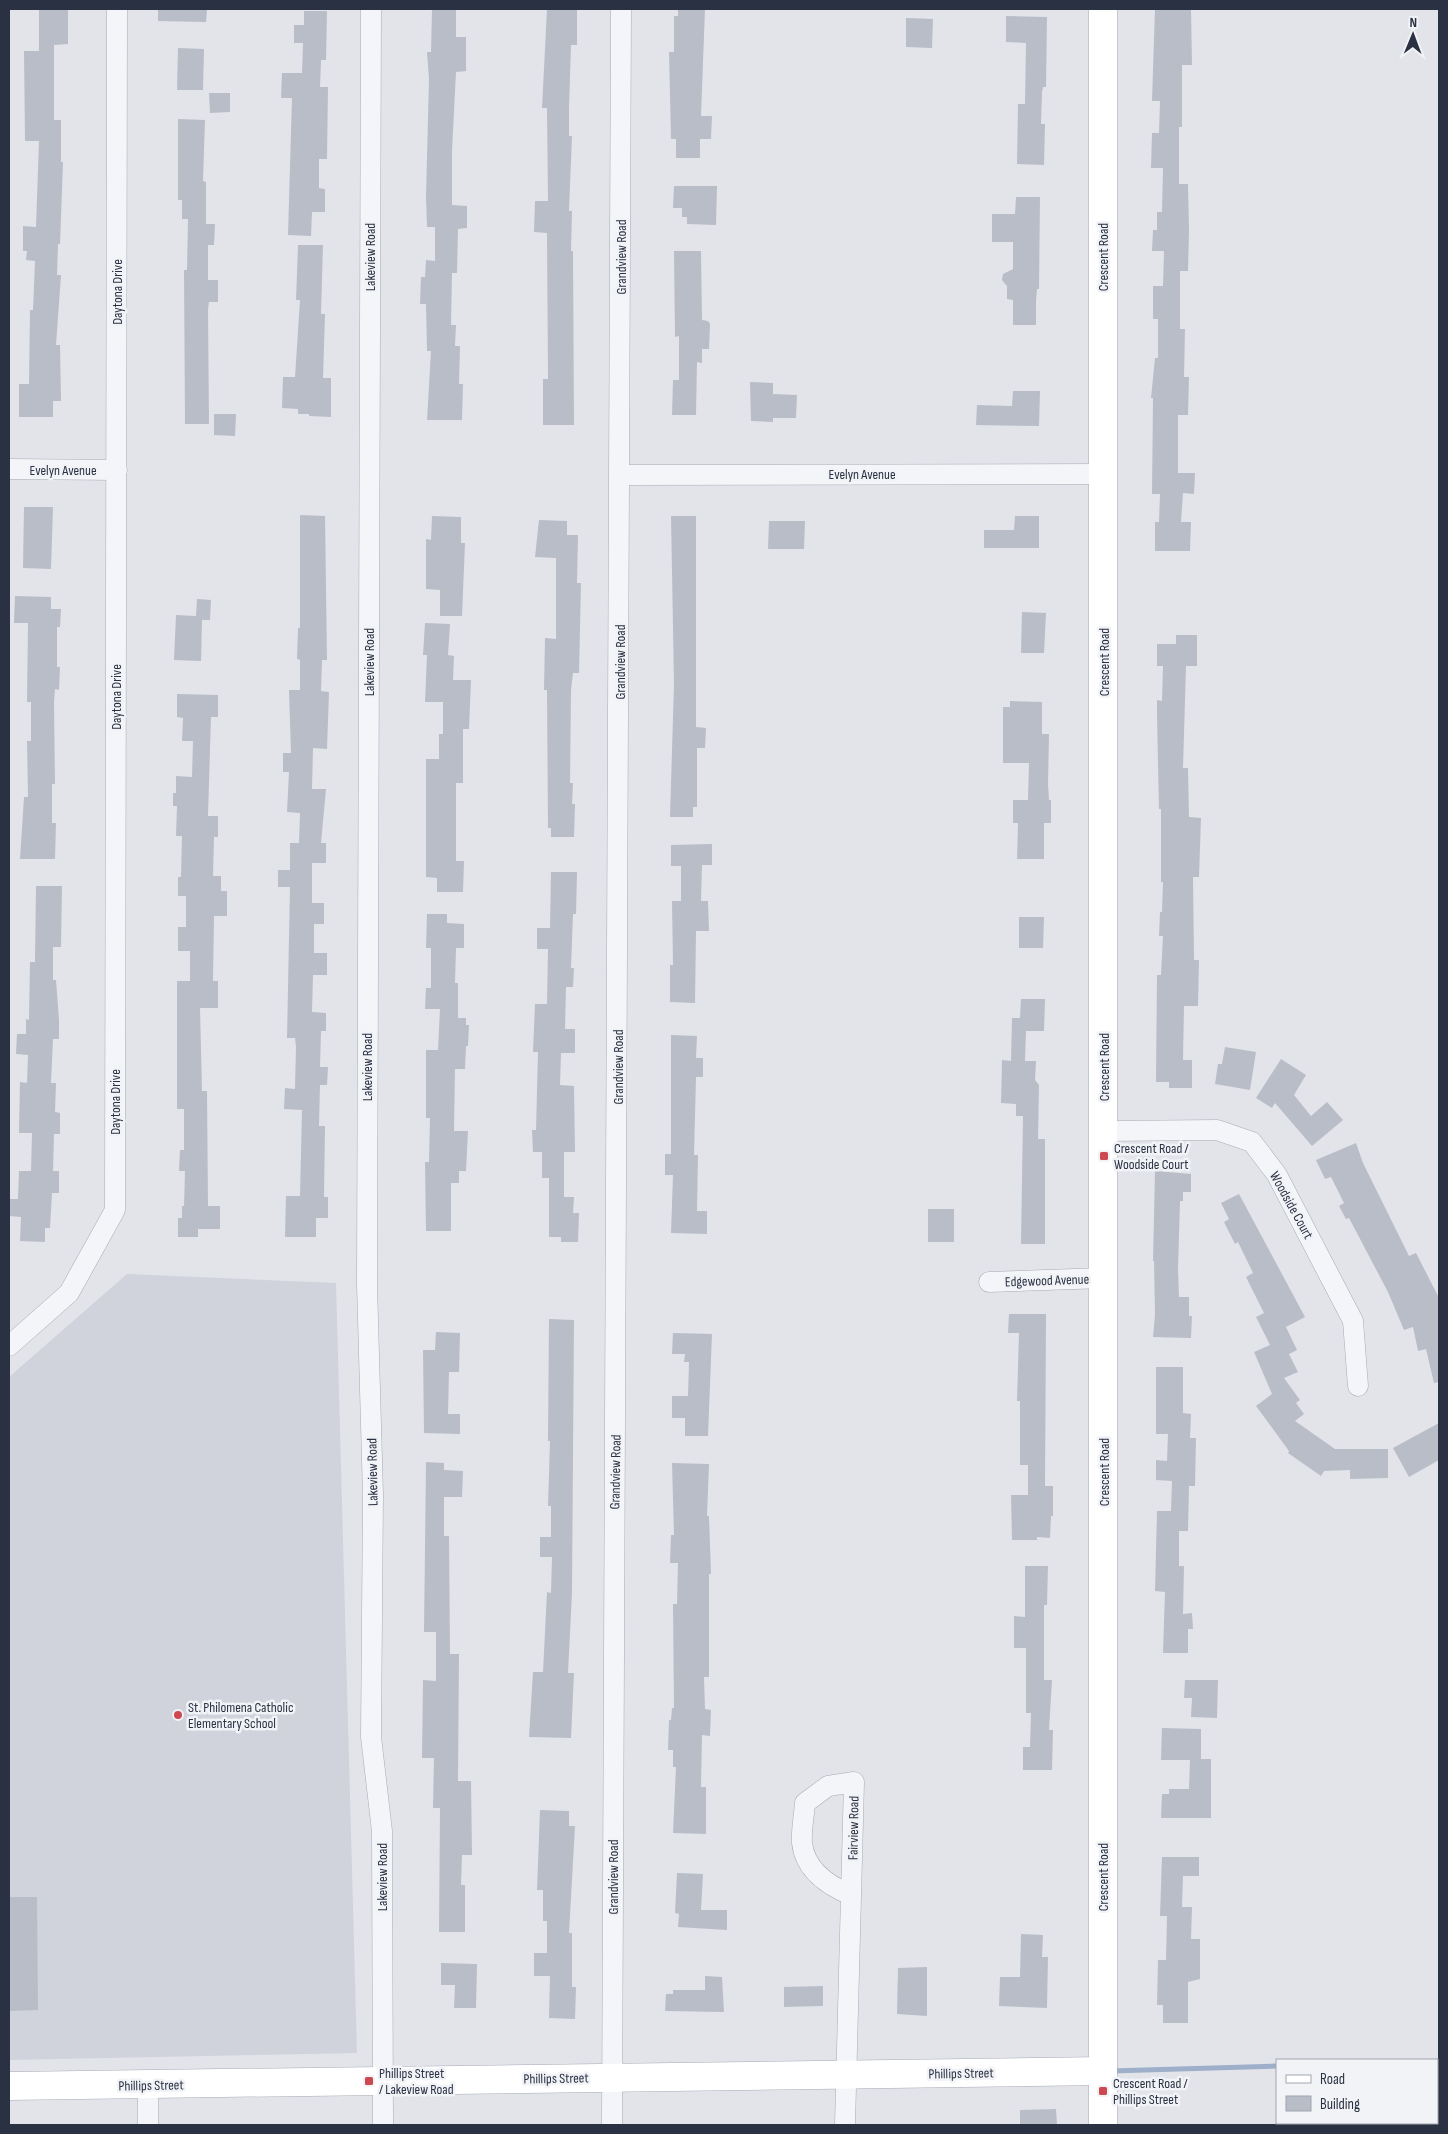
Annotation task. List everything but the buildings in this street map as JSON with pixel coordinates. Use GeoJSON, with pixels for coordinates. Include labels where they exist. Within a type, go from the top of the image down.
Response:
{"type":"FeatureCollection","features":[{"type":"Feature","properties":{"kind":"street","name":"Daytona Drive"},"geometry":{"type":"LineString","coordinates":[[9,1346],[69,1293],[115,1210],[117,9]]}},
{"type":"Feature","properties":{"kind":"street","name":"Lakeview Road"},"geometry":{"type":"LineString","coordinates":[[370,9],[367,1284],[373,1495],[371,1737],[382,1831],[383,2125]]}},
{"type":"Feature","properties":{"kind":"street","name":"Grandview Road"},"geometry":{"type":"LineString","coordinates":[[612,2125],[621,475],[621,9]]}},
{"type":"Feature","properties":{"kind":"street","name":"Crescent Road"},"geometry":{"type":"LineString","coordinates":[[1103,9],[1103,2125]]}},
{"type":"Feature","properties":{"kind":"street","name":"Evelyn Avenue"},"geometry":{"type":"LineString","coordinates":[[9,470],[117,470]]}},
{"type":"Feature","properties":{"kind":"street","name":"Evelyn Avenue"},"geometry":{"type":"LineString","coordinates":[[621,475],[1104,474]]}},
{"type":"Feature","properties":{"kind":"street","name":"Woodside Court"},"geometry":{"type":"LineString","coordinates":[[1104,1131],[1217,1130],[1252,1142],[1277,1175],[1353,1321],[1358,1386]]}},
{"type":"Feature","properties":{"kind":"street","name":"Edgewood Avenue"},"geometry":{"type":"LineString","coordinates":[[990,1282],[1104,1278]]}},
{"type":"Feature","properties":{"kind":"street","name":"Fairview Road"},"geometry":{"type":"LineString","coordinates":[[845,2125],[854,1782],[828,1786],[805,1803],[802,1844],[812,1869],[832,1887],[851,1895]]}},
{"type":"Feature","properties":{"kind":"street","name":"Phillips Street"},"geometry":{"type":"LineString","coordinates":[[9,2086],[846,2074],[1103,2065]]}},
{"type":"Feature","properties":{"kind":"street"},"geometry":{"type":"LineString","coordinates":[[148,2085],[148,2125]]}},
{"type":"Feature","properties":{"kind":"shaded area","name":"St. Philomena Catholic Elementary School"},"geometry":{"type":"Polygon","coordinates":[[[127,1274],[336,1283],[357,2053],[9,2060],[9,1377],[127,1274]]]}},
{"type":"Feature","properties":{"kind":"waterway"},"geometry":{"type":"LineString","coordinates":[[1111,2071],[1276,2066]]}},
{"type":"Feature","properties":{"kind":"place","name":"Crescent Road / Woodside Court"},"geometry":{"type":"Point","coordinates":[1104,1156]}},
{"type":"Feature","properties":{"kind":"place","name":"St. Philomena Catholic Elementary School"},"geometry":{"type":"Point","coordinates":[178,1715]}},
{"type":"Feature","properties":{"kind":"place","name":"Phillips Street / Lakeview Road"},"geometry":{"type":"Point","coordinates":[369,2081]}},
{"type":"Feature","properties":{"kind":"place","name":"Crescent Road / Phillips Street"},"geometry":{"type":"Point","coordinates":[1103,2091]}}]}
